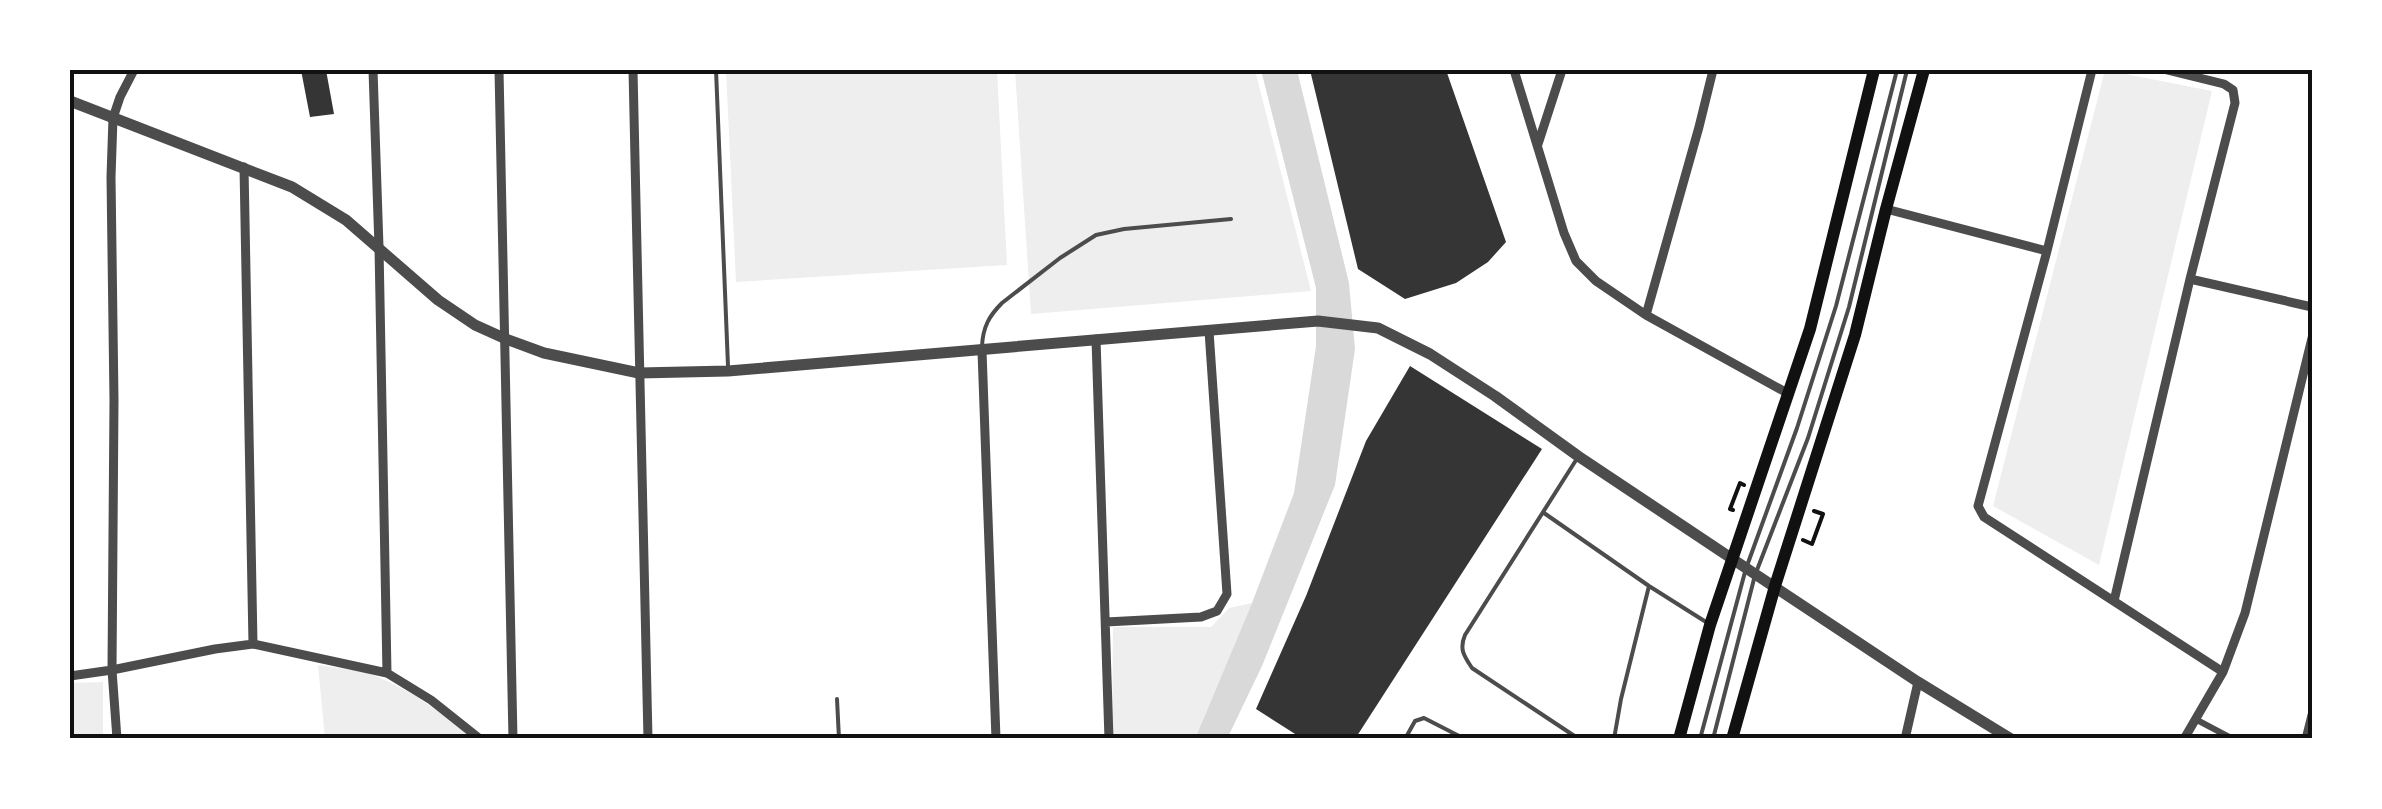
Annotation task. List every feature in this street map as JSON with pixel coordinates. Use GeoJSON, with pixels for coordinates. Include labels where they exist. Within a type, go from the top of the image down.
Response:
{"type":"FeatureCollection","features":[{"type":"Feature","properties":{"kind":"main road"},"geometry":{"type":"LineString","coordinates":[[1679,739],[1710,625],[1810,329],[1874,70]]}},
{"type":"Feature","properties":{"kind":"main road"},"geometry":{"type":"LineString","coordinates":[[1732,739],[1775,586],[1855,336],[1924,70]]}},
{"type":"Feature","properties":{"kind":"street"},"geometry":{"type":"LineString","coordinates":[[117,739],[112,670],[111,177],[113,118],[134,70]]}},
{"type":"Feature","properties":{"kind":"street"},"geometry":{"type":"LineString","coordinates":[[373,70],[387,674]]}},
{"type":"Feature","properties":{"kind":"street"},"geometry":{"type":"LineString","coordinates":[[498,70],[513,739]]}},
{"type":"Feature","properties":{"kind":"street"},"geometry":{"type":"LineString","coordinates":[[633,70],[648,739]]}},
{"type":"Feature","properties":{"kind":"street"},"geometry":{"type":"LineString","coordinates":[[1514,70],[1576,261],[1596,281],[1646,315],[1789,394]]}},
{"type":"Feature","properties":{"kind":"street"},"geometry":{"type":"LineString","coordinates":[[1537,146],[1562,70]]}},
{"type":"Feature","properties":{"kind":"street"},"geometry":{"type":"LineString","coordinates":[[1646,315],[1713,70]]}},
{"type":"Feature","properties":{"kind":"street"},"geometry":{"type":"LineString","coordinates":[[2092,70],[1978,506],[1984,517],[2223,672]]}},
{"type":"Feature","properties":{"kind":"street"},"geometry":{"type":"LineString","coordinates":[[2114,600],[2235,103],[2232,90],[2224,84],[2166,70]]}},
{"type":"Feature","properties":{"kind":"street"},"geometry":{"type":"LineString","coordinates":[[70,101],[244,167],[320,203],[379,247],[438,300],[475,325],[544,353],[639,374],[728,371],[1318,321],[1378,328],[1462,375],[1750,571],[2011,739]]}},
{"type":"Feature","properties":{"kind":"street"},"geometry":{"type":"LineString","coordinates":[[244,167],[254,644]]}},
{"type":"Feature","properties":{"kind":"street"},"geometry":{"type":"LineString","coordinates":[[1886,209],[2047,250]]}},
{"type":"Feature","properties":{"kind":"street"},"geometry":{"type":"LineString","coordinates":[[2190,279],[2312,307]]}},
{"type":"Feature","properties":{"kind":"street"},"geometry":{"type":"LineString","coordinates":[[1106,622],[1201,618],[1224,604],[1227,594],[1208,331]]}},
{"type":"Feature","properties":{"kind":"street"},"geometry":{"type":"LineString","coordinates":[[2184,739],[2223,672],[2245,612],[2312,338]]}},
{"type":"Feature","properties":{"kind":"street"},"geometry":{"type":"LineString","coordinates":[[1096,339],[1109,739]]}},
{"type":"Feature","properties":{"kind":"street"},"geometry":{"type":"LineString","coordinates":[[982,351],[996,739]]}},
{"type":"Feature","properties":{"kind":"street"},"geometry":{"type":"LineString","coordinates":[[70,676],[254,644],[387,674],[431,700],[480,739]]}},
{"type":"Feature","properties":{"kind":"street"},"geometry":{"type":"LineString","coordinates":[[1905,739],[1918,682]]}},
{"type":"Feature","properties":{"kind":"street"},"geometry":{"type":"LineString","coordinates":[[2306,739],[2312,718]]}},
{"type":"Feature","properties":{"kind":"street"},"geometry":{"type":"LineString","coordinates":[[2197,720],[2233,739]]}},
{"type":"Feature","properties":{"kind":"lane"},"geometry":{"type":"LineString","coordinates":[[716,70],[728,371]]}},
{"type":"Feature","properties":{"kind":"lane"},"geometry":{"type":"LineString","coordinates":[[1700,739],[1836,306],[1896,70]]}},
{"type":"Feature","properties":{"kind":"lane"},"geometry":{"type":"LineString","coordinates":[[1713,739],[1750,571],[1808,438],[1849,307],[1906,70]]}},
{"type":"Feature","properties":{"kind":"lane"},"geometry":{"type":"LineString","coordinates":[[982,351],[983,330],[994,311],[1096,234],[1230,219]]}},
{"type":"Feature","properties":{"kind":"lane"},"geometry":{"type":"LineString","coordinates":[[1578,456],[1461,644],[1472,668],[1578,739]]}},
{"type":"Feature","properties":{"kind":"lane"},"geometry":{"type":"LineString","coordinates":[[1542,512],[1710,625]]}},
{"type":"Feature","properties":{"kind":"lane"},"geometry":{"type":"LineString","coordinates":[[1614,739],[1649,586]]}},
{"type":"Feature","properties":{"kind":"lane"},"geometry":{"type":"LineString","coordinates":[[837,698],[838,739]]}},
{"type":"Feature","properties":{"kind":"lane"},"geometry":{"type":"LineString","coordinates":[[1405,739],[1415,722],[1424,718],[1465,739]]}},
{"type":"Feature","properties":{"kind":"path"},"geometry":{"type":"LineString","coordinates":[[1730,510],[1740,483]]}},
{"type":"Feature","properties":{"kind":"path"},"geometry":{"type":"LineString","coordinates":[[1812,544],[1823,514]]}},
{"type":"Feature","properties":{"kind":"shaded area"},"geometry":{"type":"Polygon","coordinates":[[[726,70],[997,70],[1007,265],[736,282],[726,70]]]}},
{"type":"Feature","properties":{"kind":"shaded area"},"geometry":{"type":"Polygon","coordinates":[[[1015,70],[1255,70],[1311,291],[1031,314],[1015,70]]]}},
{"type":"Feature","properties":{"kind":"shaded area"},"geometry":{"type":"Polygon","coordinates":[[[1261,70],[1297,70],[1349,283],[1355,349],[1335,485],[1262,666],[1227,739],[1195,739],[1294,493],[1316,346],[1316,288],[1261,70]]]}},
{"type":"Feature","properties":{"kind":"shaded area"},"geometry":{"type":"Polygon","coordinates":[[[2105,70],[2212,91],[2099,565],[1993,506],[2105,70]]]}},
{"type":"Feature","properties":{"kind":"shaded area"},"geometry":{"type":"Polygon","coordinates":[[[1252,603],[1195,739],[1112,739],[1113,627],[1211,627],[1229,608],[1252,603]]]}},
{"type":"Feature","properties":{"kind":"shaded area"},"geometry":{"type":"Polygon","coordinates":[[[318,665],[360,671],[400,687],[472,739],[325,739],[318,665]]]}},
{"type":"Feature","properties":{"kind":"shaded area"},"geometry":{"type":"Polygon","coordinates":[[[103,682],[103,739],[70,739],[70,683],[103,682]]]}},
{"type":"Feature","properties":{"kind":"building"},"geometry":{"type":"Polygon","coordinates":[[[301,70],[326,70],[334,114],[310,117],[301,70]]]}},
{"type":"Feature","properties":{"kind":"building"},"geometry":{"type":"Polygon","coordinates":[[[1310,70],[1446,70],[1506,242],[1488,262],[1456,283],[1405,299],[1358,269],[1310,70]]]}},
{"type":"Feature","properties":{"kind":"building"},"geometry":{"type":"Polygon","coordinates":[[[1410,366],[1542,449],[1355,739],[1303,739],[1256,709],[1306,596],[1366,441],[1410,366]]]}}]}
